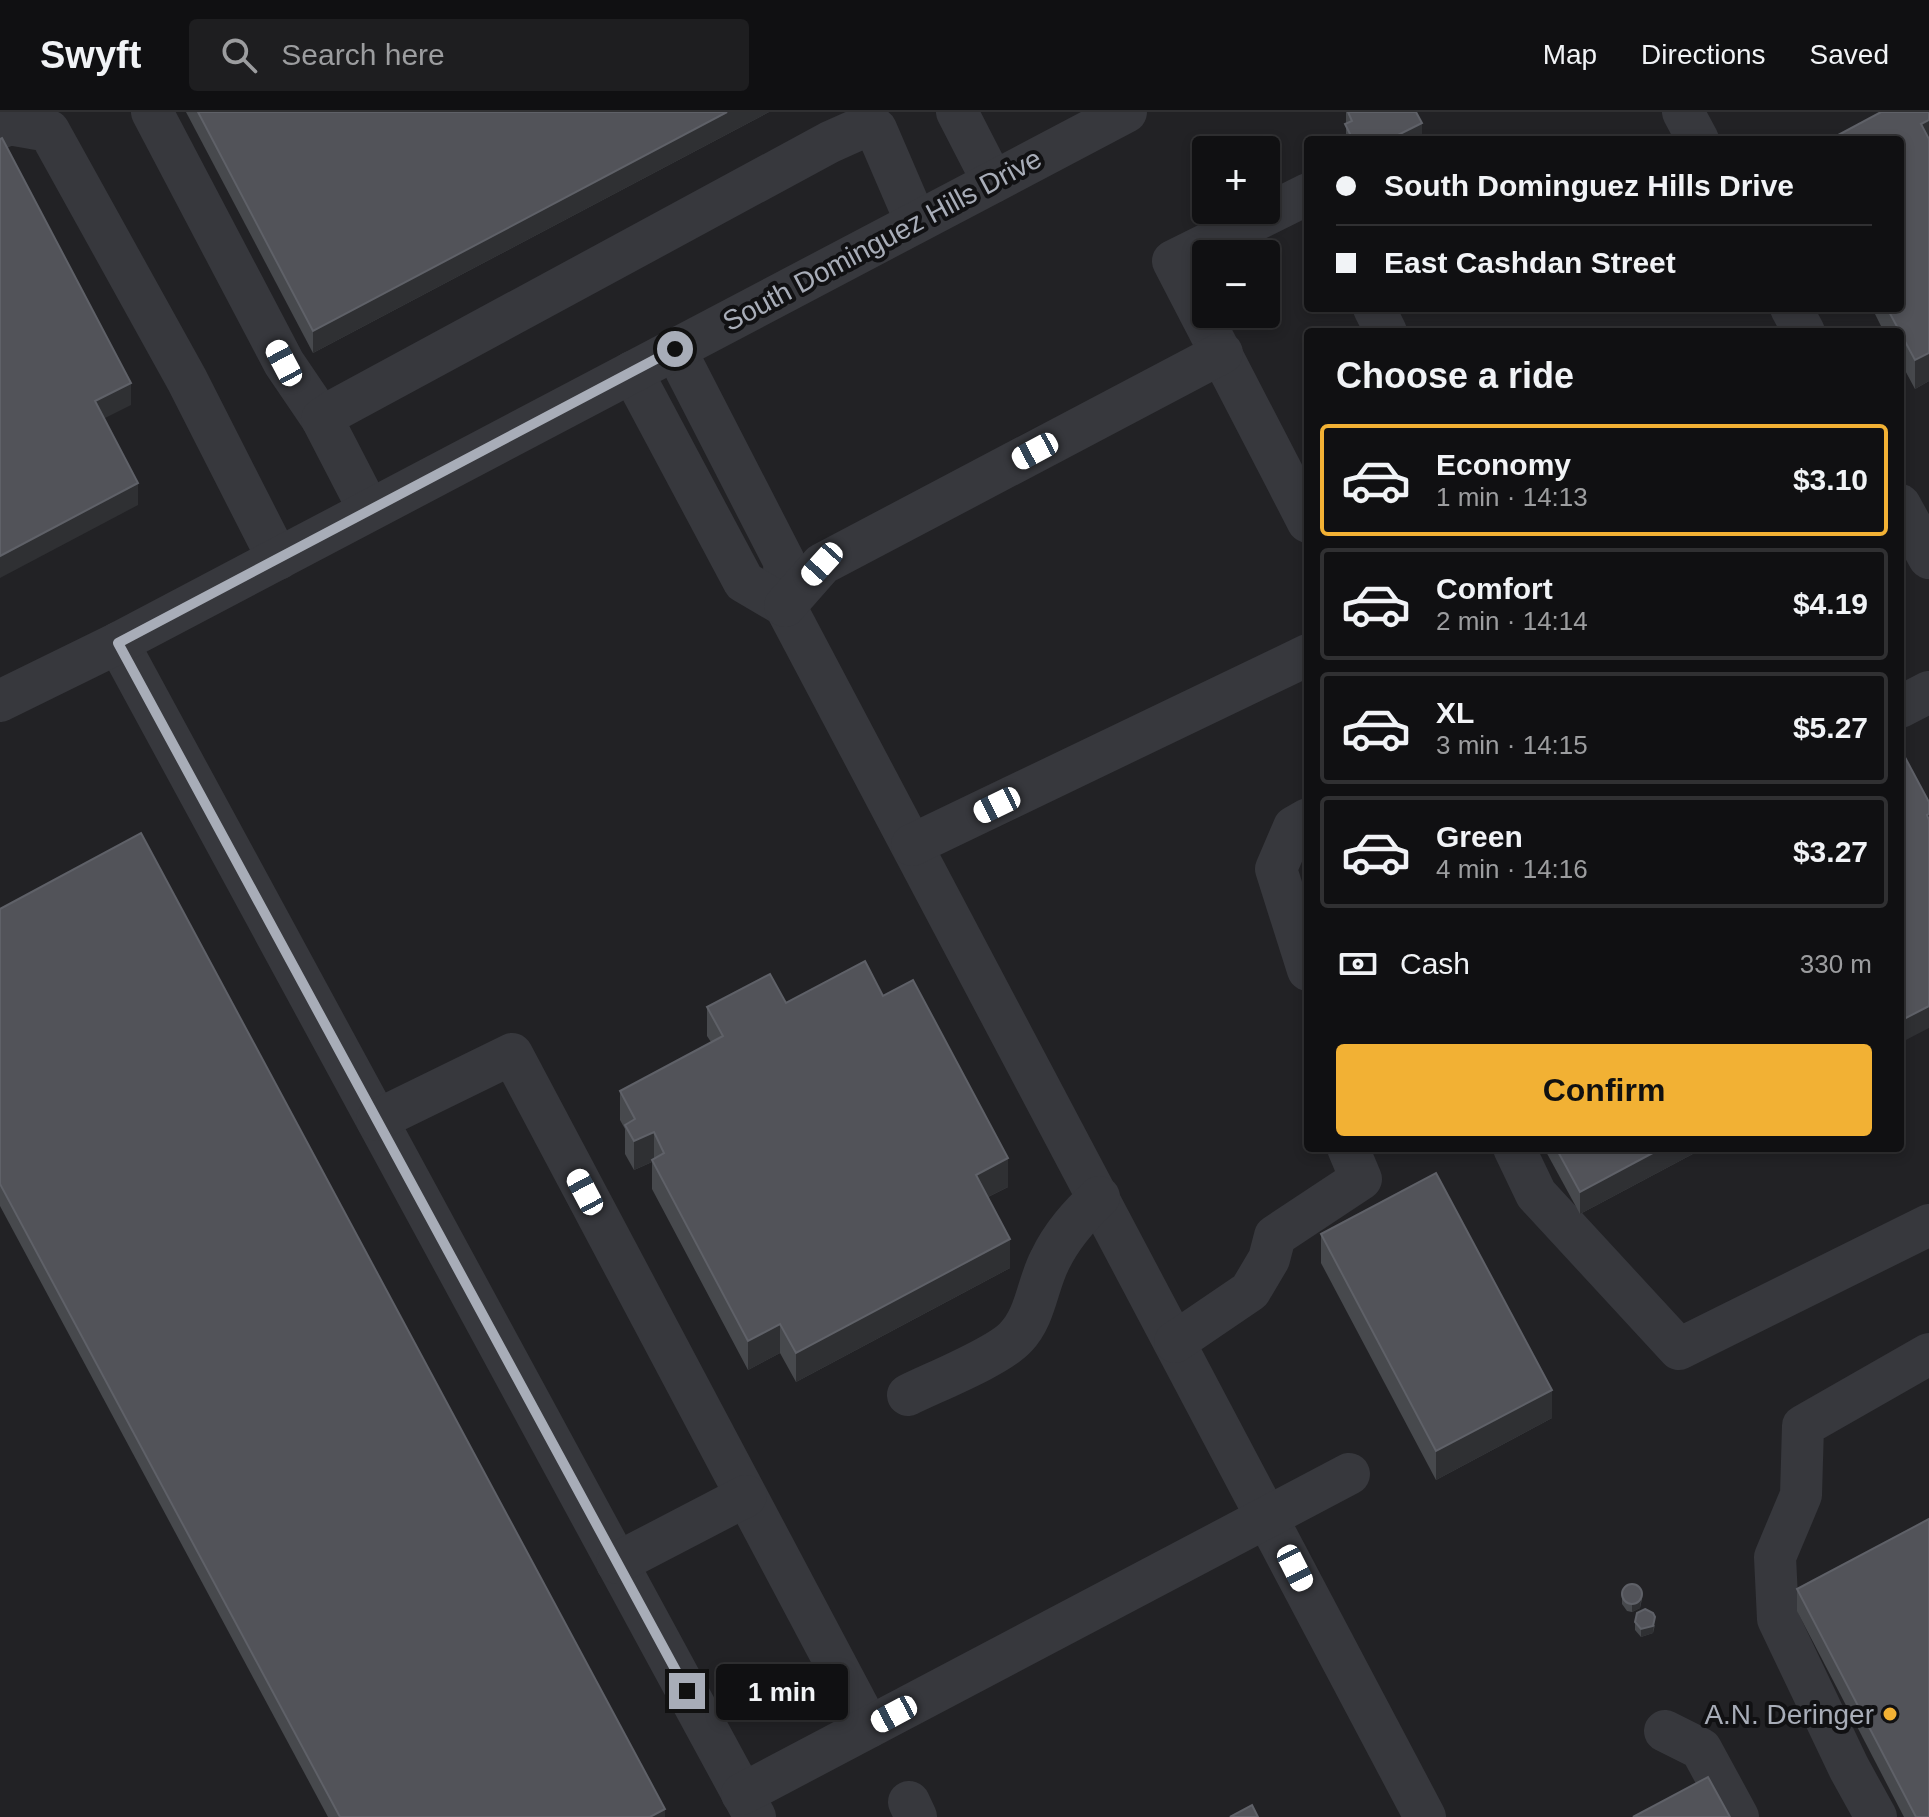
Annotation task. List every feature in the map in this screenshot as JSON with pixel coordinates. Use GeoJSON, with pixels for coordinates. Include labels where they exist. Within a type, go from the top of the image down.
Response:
{"type":"FeatureCollection","features":[{"type":"Feature","properties":{"kind":"street"},"geometry":{"type":"LineString","coordinates":[[152,112],[284,363],[322,419],[369,510]]}},
{"type":"Feature","properties":{"kind":"street"},"geometry":{"type":"LineString","coordinates":[[957,112],[993,182]]}},
{"type":"Feature","properties":{"kind":"street","name":"South Dominguez Hills Drive"},"geometry":{"type":"LineString","coordinates":[[0,701],[118,643],[1126,112]]}},
{"type":"Feature","properties":{"kind":"street"},"geometry":{"type":"LineString","coordinates":[[1683,112],[1696,136]]}},
{"type":"Feature","properties":{"kind":"street"},"geometry":{"type":"LineString","coordinates":[[0,128],[9,124],[49,131],[187,380],[278,559]]}},
{"type":"Feature","properties":{"kind":"street"},"geometry":{"type":"LineString","coordinates":[[322,419],[775,171],[859,129],[876,129],[916,222]]}},
{"type":"Feature","properties":{"kind":"street"},"geometry":{"type":"LineString","coordinates":[[1304,196],[1173,261],[1304,514]]}},
{"type":"Feature","properties":{"kind":"street"},"geometry":{"type":"LineString","coordinates":[[675,349],[784,561],[785,606],[1425,1817]]}},
{"type":"Feature","properties":{"kind":"street"},"geometry":{"type":"LineString","coordinates":[[785,606],[822,564],[1222,353]]}},
{"type":"Feature","properties":{"kind":"street"},"geometry":{"type":"LineString","coordinates":[[632,372],[744,582],[785,606]]}},
{"type":"Feature","properties":{"kind":"street"},"geometry":{"type":"LineString","coordinates":[[1904,512],[1929,558]]}},
{"type":"Feature","properties":{"kind":"street"},"geometry":{"type":"LineString","coordinates":[[118,643],[748,1806],[869,1727],[1349,1474]]}},
{"type":"Feature","properties":{"kind":"street"},"geometry":{"type":"LineString","coordinates":[[912,845],[1304,657]]}},
{"type":"Feature","properties":{"kind":"street"},"geometry":{"type":"LineString","coordinates":[[1904,705],[1929,692]]}},
{"type":"Feature","properties":{"kind":"street"},"geometry":{"type":"LineString","coordinates":[[1304,821],[1294,827],[1276,869],[1304,957]]}},
{"type":"Feature","properties":{"kind":"street"},"geometry":{"type":"LineString","coordinates":[[377,1120],[512,1054],[869,1727]]}},
{"type":"Feature","properties":{"kind":"street"},"geometry":{"type":"LineString","coordinates":[[1175,1342],[1250,1291],[1269,1259],[1275,1236],[1361,1179],[1350,1152]]}},
{"type":"Feature","properties":{"kind":"street"},"geometry":{"type":"LineString","coordinates":[[1516,1152],[1536,1194],[1679,1349],[1929,1225]]}},
{"type":"Feature","properties":{"kind":"street"},"geometry":{"type":"LineString","coordinates":[[908,1395],[1014,1340],[1028,1322],[1049,1260],[1074,1221],[1099,1197]]}},
{"type":"Feature","properties":{"kind":"street"},"geometry":{"type":"LineString","coordinates":[[1876,1817],[1849,1768],[1778,1619],[1775,1557],[1801,1495],[1803,1426],[1929,1354]]}},
{"type":"Feature","properties":{"kind":"street"},"geometry":{"type":"LineString","coordinates":[[617,1563],[746,1496]]}},
{"type":"Feature","properties":{"kind":"street"},"geometry":{"type":"LineString","coordinates":[[1665,1731],[1701,1749],[1738,1817]]}},
{"type":"Feature","properties":{"kind":"shaded area"},"geometry":{"type":"Polygon","coordinates":[[[0,112],[1929,112],[1929,1817],[0,1817],[0,112]]]}},
{"type":"Feature","properties":{"kind":"building"},"geometry":{"type":"Polygon","coordinates":[[[198,112],[727,112],[313,331],[198,112]]]}},
{"type":"Feature","properties":{"kind":"building"},"geometry":{"type":"Polygon","coordinates":[[[1348,112],[1416,112],[1422,123],[1396,136],[1351,136],[1345,124],[1352,121],[1348,112]]]}},
{"type":"Feature","properties":{"kind":"building"},"geometry":{"type":"Polygon","coordinates":[[[1881,112],[1929,112],[1929,120],[1921,124],[1929,139],[1929,353],[1915,360],[1904,340],[1904,328],[1898,328],[1889,312],[1904,312],[1904,136],[1836,136],[1881,112]]]}},
{"type":"Feature","properties":{"kind":"building"},"geometry":{"type":"Polygon","coordinates":[[[0,139],[131,383],[95,401],[138,483],[0,556],[0,139]]]}},
{"type":"Feature","properties":{"kind":"building"},"geometry":{"type":"Polygon","coordinates":[[[1904,755],[1929,802],[1929,1006],[1904,1019],[1904,755]]]}},
{"type":"Feature","properties":{"kind":"building"},"geometry":{"type":"Polygon","coordinates":[[[141,833],[665,1809],[650,1817],[340,1817],[0,1184],[0,909],[141,833]]]}},
{"type":"Feature","properties":{"kind":"building"},"geometry":{"type":"Polygon","coordinates":[[[865,961],[883,996],[913,980],[1008,1158],[976,1175],[1010,1239],[796,1353],[780,1324],[748,1341],[652,1160],[664,1153],[654,1132],[634,1141],[625,1125],[635,1119],[620,1091],[723,1036],[707,1007],[770,974],[786,1003],[865,961]]]}},
{"type":"Feature","properties":{"kind":"building"},"geometry":{"type":"Polygon","coordinates":[[[1558,1152],[1655,1152],[1580,1192],[1558,1152]]]}},
{"type":"Feature","properties":{"kind":"building"},"geometry":{"type":"Polygon","coordinates":[[[1436,1173],[1552,1390],[1436,1451],[1321,1234],[1436,1173]]]}},
{"type":"Feature","properties":{"kind":"building","name":"A.N. Deringer"},"geometry":{"type":"Polygon","coordinates":[[[1929,1519],[1929,1817],[1916,1817],[1797,1589],[1929,1519]]]}},
{"type":"Feature","properties":{"kind":"building"},"geometry":{"type":"Polygon","coordinates":[[[1632,1584],[1639,1587],[1642,1594],[1639,1601],[1632,1604],[1625,1601],[1622,1594],[1625,1587],[1632,1584]]]}},
{"type":"Feature","properties":{"kind":"building"},"geometry":{"type":"Polygon","coordinates":[[[1645,1609],[1655,1617],[1653,1626],[1641,1629],[1635,1622],[1637,1613],[1645,1609]]]}},
{"type":"Feature","properties":{"kind":"building"},"geometry":{"type":"Polygon","coordinates":[[[1708,1777],[1730,1817],[1633,1817],[1708,1777]]]}},
{"type":"Feature","properties":{"kind":"building"},"geometry":{"type":"Polygon","coordinates":[[[1252,1805],[1258,1817],[1230,1817],[1252,1805]]]}},
{"type":"Feature","properties":{"kind":"place","name":"A.N. Deringer"},"geometry":{"type":"Point","coordinates":[1890,1714]}},
{"type":"Feature","properties":{"kind":"route"},"geometry":{"type":"LineString","coordinates":[[675,349],[118,643],[687,1691]]}}]}
